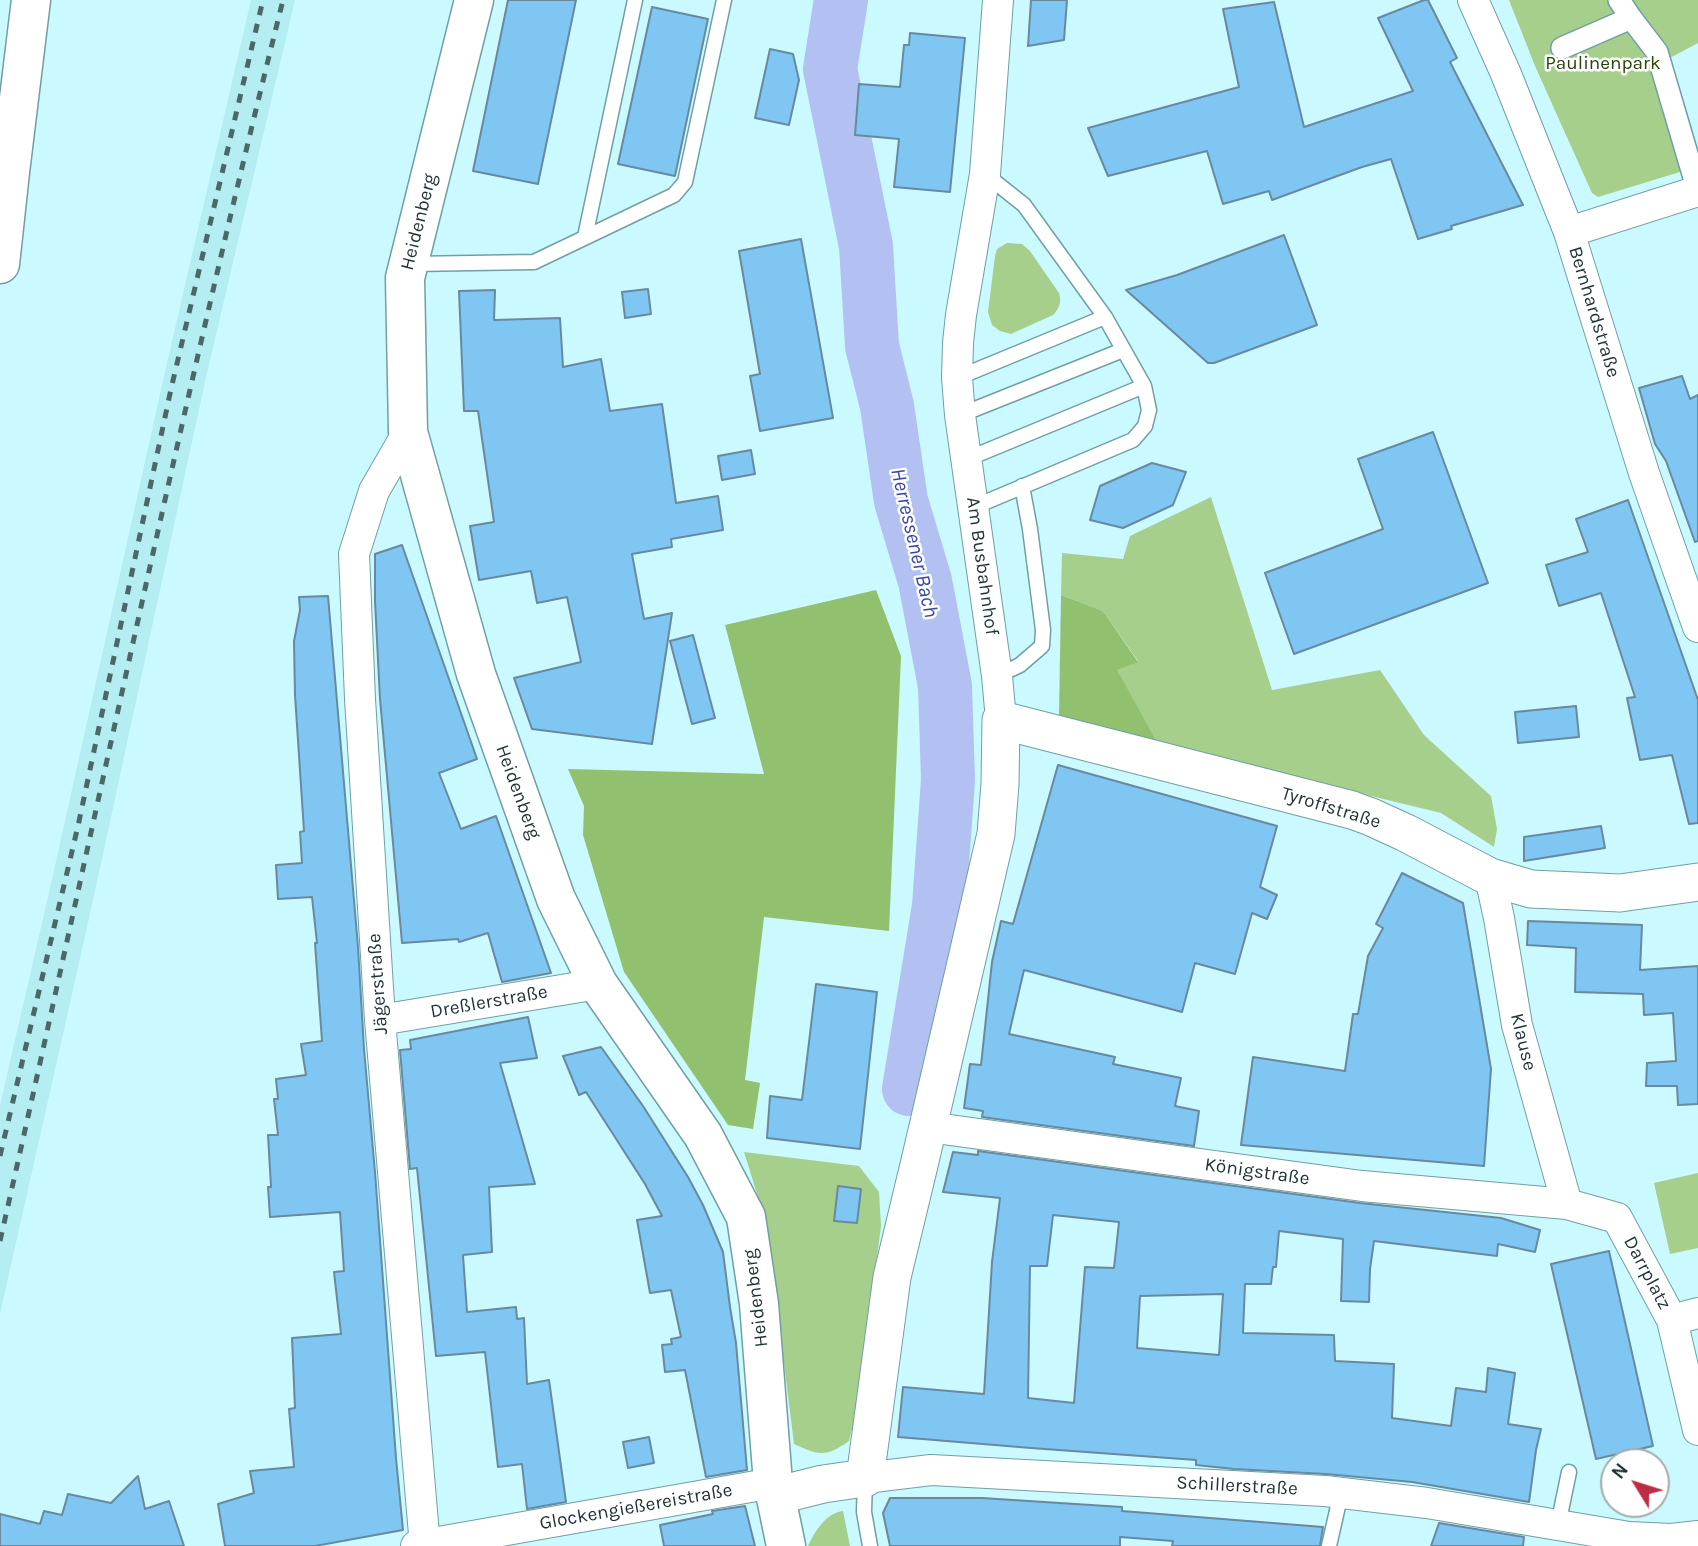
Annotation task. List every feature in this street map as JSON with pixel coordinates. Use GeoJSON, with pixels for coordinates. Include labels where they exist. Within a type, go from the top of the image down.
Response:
{"type":"FeatureCollection","features":[{"type":"Feature","properties":{"kind":"main road"},"geometry":{"type":"LineString","coordinates":[[0,264],[31,0]]}},
{"type":"Feature","properties":{"kind":"main road","name":"Heidenberg"},"geometry":{"type":"LineString","coordinates":[[474,0],[405,278],[408,432],[476,674],[556,899],[598,984],[703,1135],[746,1217],[759,1304],[774,1490],[786,1546]]}},
{"type":"Feature","properties":{"kind":"street","name":"Am Busbahnhof"},"geometry":{"type":"LineString","coordinates":[[928,1127],[996,834],[1000,784],[1001,720],[997,676],[957,377],[961,315],[985,174],[998,0]]}},
{"type":"Feature","properties":{"kind":"street"},"geometry":{"type":"LineString","coordinates":[[1569,232],[1698,191],[1657,52],[1619,0]]}},
{"type":"Feature","properties":{"kind":"street","name":"Bernhardstraße"},"geometry":{"type":"LineString","coordinates":[[1472,1],[1506,74],[1569,232],[1644,473],[1698,627]]}},
{"type":"Feature","properties":{"kind":"street"},"geometry":{"type":"LineString","coordinates":[[1563,48],[1631,18]]}},
{"type":"Feature","properties":{"kind":"street","name":"Jägerstraße"},"geometry":{"type":"LineString","coordinates":[[408,432],[374,491],[354,554],[359,699],[380,1020],[422,1545]]}},
{"type":"Feature","properties":{"kind":"street","name":"Tyroffstraße"},"geometry":{"type":"LineString","coordinates":[[1001,720],[1352,810],[1406,833],[1490,877],[1531,889],[1620,893],[1698,882]]}},
{"type":"Feature","properties":{"kind":"street","name":"Klause"},"geometry":{"type":"LineString","coordinates":[[1490,877],[1517,1025],[1576,1207]]}},
{"type":"Feature","properties":{"kind":"street","name":"Dreßlerstraße"},"geometry":{"type":"LineString","coordinates":[[380,1020],[598,984]]}},
{"type":"Feature","properties":{"kind":"street"},"geometry":{"type":"LineString","coordinates":[[866,1478],[891,1277],[928,1127]]}},
{"type":"Feature","properties":{"kind":"street","name":"Königstraße"},"geometry":{"type":"LineString","coordinates":[[928,1127],[1362,1186],[1576,1207]]}},
{"type":"Feature","properties":{"kind":"street","name":"Darrplatz"},"geometry":{"type":"LineString","coordinates":[[1576,1207],[1617,1218],[1685,1317],[1698,1430]]}},
{"type":"Feature","properties":{"kind":"street","name":"Schillerstraße"},"geometry":{"type":"LineString","coordinates":[[774,1490],[931,1470],[1325,1491],[1427,1503],[1629,1537],[1671,1539],[1698,1536]]}},
{"type":"Feature","properties":{"kind":"street","name":"Glockengießereistraße"},"geometry":{"type":"LineString","coordinates":[[422,1545],[774,1490]]}},
{"type":"Feature","properties":{"kind":"lane"},"geometry":{"type":"LineString","coordinates":[[585,237],[635,0]]}},
{"type":"Feature","properties":{"kind":"lane"},"geometry":{"type":"LineString","coordinates":[[409,264],[534,262],[674,195],[685,182],[724,0]]}},
{"type":"Feature","properties":{"kind":"lane"},"geometry":{"type":"LineString","coordinates":[[974,507],[1133,440],[1145,426],[1149,410],[1143,386],[1105,317],[1024,205],[985,174]]}},
{"type":"Feature","properties":{"kind":"lane"},"geometry":{"type":"LineString","coordinates":[[957,377],[1105,317]]}},
{"type":"Feature","properties":{"kind":"lane"},"geometry":{"type":"LineString","coordinates":[[960,415],[1123,351]]}},
{"type":"Feature","properties":{"kind":"lane"},"geometry":{"type":"LineString","coordinates":[[967,459],[1143,386]]}},
{"type":"Feature","properties":{"kind":"lane"},"geometry":{"type":"LineString","coordinates":[[997,676],[1020,665],[1042,646],[1043,630],[1022,486]]}},
{"type":"Feature","properties":{"kind":"lane"},"geometry":{"type":"LineString","coordinates":[[1558,1525],[1569,1472]]}},
{"type":"Feature","properties":{"kind":"lane"},"geometry":{"type":"LineString","coordinates":[[866,1478],[864,1511],[870,1546]]}},
{"type":"Feature","properties":{"kind":"lane"},"geometry":{"type":"LineString","coordinates":[[1329,1546],[1340,1493]]}},
{"type":"Feature","properties":{"kind":"shaded area"},"geometry":{"type":"Polygon","coordinates":[[[251,0],[295,0],[206,377],[0,1314],[0,1105],[251,0]]]}},
{"type":"Feature","properties":{"kind":"green space","name":"Paulinenpark"},"geometry":{"type":"Polygon","coordinates":[[[1509,0],[1698,0],[1698,43],[1666,60],[1693,168],[1598,197],[1592,193],[1535,66],[1509,0]]]}},
{"type":"Feature","properties":{"kind":"green space"},"geometry":{"type":"Polygon","coordinates":[[[1007,243],[1022,244],[1030,251],[1059,293],[1060,299],[1053,315],[1011,334],[992,325],[988,312],[995,256],[997,249],[1007,243]]]}},
{"type":"Feature","properties":{"kind":"green space"},"geometry":{"type":"Polygon","coordinates":[[[1211,497],[1272,690],[1380,670],[1424,735],[1491,796],[1497,829],[1494,847],[1441,813],[1156,740],[1116,670],[1138,661],[1103,611],[1061,595],[1062,553],[1123,559],[1130,536],[1211,497]]]}},
{"type":"Feature","properties":{"kind":"green space"},"geometry":{"type":"Polygon","coordinates":[[[876,590],[901,656],[889,931],[764,917],[745,1080],[760,1083],[753,1129],[728,1125],[624,972],[583,835],[584,806],[568,769],[764,774],[725,625],[876,590]]]}},
{"type":"Feature","properties":{"kind":"green space"},"geometry":{"type":"Polygon","coordinates":[[[1061,595],[1103,611],[1138,662],[1117,670],[1156,740],[1059,716],[1061,595]]]}},
{"type":"Feature","properties":{"kind":"green space"},"geometry":{"type":"Polygon","coordinates":[[[744,1152],[859,1166],[879,1192],[881,1226],[858,1405],[849,1441],[828,1452],[817,1453],[794,1444],[767,1226],[744,1152]]]}},
{"type":"Feature","properties":{"kind":"green space"},"geometry":{"type":"Polygon","coordinates":[[[1698,1173],[1698,1248],[1670,1254],[1654,1183],[1698,1173]]]}},
{"type":"Feature","properties":{"kind":"green space"},"geometry":{"type":"Polygon","coordinates":[[[843,1511],[850,1546],[808,1546],[826,1519],[843,1511]]]}},
{"type":"Feature","properties":{"kind":"building"},"geometry":{"type":"Polygon","coordinates":[[[508,0],[576,0],[538,184],[473,171],[508,0]]]}},
{"type":"Feature","properties":{"kind":"building"},"geometry":{"type":"Polygon","coordinates":[[[1031,0],[1067,0],[1064,40],[1028,46],[1031,0]]]}},
{"type":"Feature","properties":{"kind":"building"},"geometry":{"type":"Polygon","coordinates":[[[1428,0],[1457,58],[1450,62],[1523,205],[1451,226],[1452,229],[1418,239],[1391,159],[1272,200],[1269,191],[1223,204],[1207,151],[1108,176],[1088,128],[1239,87],[1223,9],[1274,2],[1304,127],[1413,91],[1378,18],[1428,0]]]}},
{"type":"Feature","properties":{"kind":"building"},"geometry":{"type":"Polygon","coordinates":[[[652,7],[708,19],[675,176],[618,164],[652,7]]]}},
{"type":"Feature","properties":{"kind":"building"},"geometry":{"type":"Polygon","coordinates":[[[910,33],[965,38],[950,192],[894,187],[899,139],[855,135],[859,84],[900,87],[904,45],[909,45],[910,33]]]}},
{"type":"Feature","properties":{"kind":"building"},"geometry":{"type":"Polygon","coordinates":[[[770,49],[793,54],[799,80],[789,125],[755,118],[770,49]]]}},
{"type":"Feature","properties":{"kind":"building"},"geometry":{"type":"Polygon","coordinates":[[[1284,235],[1317,325],[1214,363],[1208,363],[1126,290],[1177,275],[1284,235]]]}},
{"type":"Feature","properties":{"kind":"building"},"geometry":{"type":"Polygon","coordinates":[[[801,239],[833,418],[760,431],[750,376],[760,374],[739,251],[801,239]]]}},
{"type":"Feature","properties":{"kind":"building"},"geometry":{"type":"Polygon","coordinates":[[[648,289],[651,314],[625,318],[622,292],[648,289]]]}},
{"type":"Feature","properties":{"kind":"building"},"geometry":{"type":"Polygon","coordinates":[[[495,290],[494,320],[560,318],[563,367],[601,359],[610,411],[662,404],[676,503],[718,496],[723,530],[671,539],[672,547],[632,554],[644,619],[672,613],[652,744],[532,729],[514,678],[581,662],[567,597],[537,603],[531,571],[479,580],[470,526],[494,522],[478,411],[464,411],[459,291],[495,290]]]}},
{"type":"Feature","properties":{"kind":"building"},"geometry":{"type":"Polygon","coordinates":[[[1682,376],[1690,399],[1698,395],[1698,541],[1695,542],[1666,461],[1655,444],[1639,388],[1682,376]]]}},
{"type":"Feature","properties":{"kind":"building"},"geometry":{"type":"Polygon","coordinates":[[[1433,432],[1488,583],[1294,654],[1265,573],[1383,529],[1358,459],[1433,432]]]}},
{"type":"Feature","properties":{"kind":"building"},"geometry":{"type":"Polygon","coordinates":[[[751,450],[755,474],[722,480],[718,456],[751,450]]]}},
{"type":"Feature","properties":{"kind":"building"},"geometry":{"type":"Polygon","coordinates":[[[1152,463],[1186,472],[1173,505],[1123,528],[1090,520],[1100,486],[1152,463]]]}},
{"type":"Feature","properties":{"kind":"building"},"geometry":{"type":"Polygon","coordinates":[[[1628,500],[1698,700],[1698,823],[1689,824],[1672,755],[1640,760],[1627,698],[1635,697],[1601,593],[1559,606],[1546,565],[1588,552],[1576,519],[1628,500]]]}},
{"type":"Feature","properties":{"kind":"building"},"geometry":{"type":"Polygon","coordinates":[[[402,545],[477,759],[439,773],[461,829],[496,816],[551,973],[502,982],[488,933],[459,942],[458,939],[402,943],[380,699],[375,554],[402,545]]]}},
{"type":"Feature","properties":{"kind":"building"},"geometry":{"type":"Polygon","coordinates":[[[328,596],[403,1530],[315,1546],[225,1546],[218,1504],[254,1493],[250,1471],[294,1467],[289,1409],[295,1408],[292,1338],[341,1334],[334,1272],[344,1271],[340,1212],[270,1217],[268,1187],[271,1187],[268,1135],[278,1135],[274,1099],[278,1099],[276,1079],[306,1075],[301,1044],[322,1041],[312,897],[278,899],[276,865],[302,863],[300,832],[304,831],[294,641],[300,610],[299,597],[328,596]]]}},
{"type":"Feature","properties":{"kind":"building"},"geometry":{"type":"Polygon","coordinates":[[[693,635],[715,718],[692,724],[670,641],[693,635]]]}},
{"type":"Feature","properties":{"kind":"building"},"geometry":{"type":"Polygon","coordinates":[[[1576,706],[1579,737],[1518,743],[1515,712],[1576,706]]]}},
{"type":"Feature","properties":{"kind":"building"},"geometry":{"type":"Polygon","coordinates":[[[1058,765],[1277,826],[1260,887],[1277,895],[1267,919],[1252,913],[1235,974],[1195,963],[1182,1012],[1024,970],[1009,1034],[1115,1057],[1113,1064],[1181,1078],[1175,1106],[1199,1111],[1194,1146],[982,1117],[983,1111],[964,1108],[970,1064],[981,1065],[992,962],[1001,921],[1013,924],[1058,765]]]}},
{"type":"Feature","properties":{"kind":"building"},"geometry":{"type":"Polygon","coordinates":[[[1601,826],[1605,848],[1524,861],[1524,837],[1601,826]]]}},
{"type":"Feature","properties":{"kind":"building"},"geometry":{"type":"Polygon","coordinates":[[[1402,873],[1463,903],[1491,1069],[1484,1166],[1241,1145],[1253,1057],[1345,1071],[1353,1014],[1358,1014],[1368,956],[1383,928],[1376,924],[1402,873]]]}},
{"type":"Feature","properties":{"kind":"building"},"geometry":{"type":"Polygon","coordinates":[[[1528,921],[1642,925],[1640,970],[1698,966],[1698,1104],[1678,1105],[1677,1086],[1646,1086],[1647,1063],[1676,1061],[1673,1013],[1644,1015],[1643,994],[1575,992],[1576,948],[1527,945],[1528,921]]]}},
{"type":"Feature","properties":{"kind":"building"},"geometry":{"type":"Polygon","coordinates":[[[816,984],[877,992],[860,1149],[767,1138],[770,1096],[802,1100],[816,984]]]}},
{"type":"Feature","properties":{"kind":"building"},"geometry":{"type":"Polygon","coordinates":[[[528,1017],[537,1058],[500,1063],[535,1184],[489,1187],[492,1252],[463,1255],[467,1312],[516,1307],[517,1319],[524,1318],[527,1384],[549,1380],[566,1502],[527,1509],[522,1464],[498,1467],[485,1352],[436,1356],[417,1168],[410,1169],[400,1050],[411,1049],[410,1040],[528,1017]]]}},
{"type":"Feature","properties":{"kind":"building"},"geometry":{"type":"Polygon","coordinates":[[[601,1047],[688,1177],[723,1252],[736,1343],[747,1470],[706,1477],[685,1370],[665,1372],[662,1345],[672,1344],[671,1339],[681,1337],[671,1290],[650,1293],[637,1220],[662,1216],[645,1184],[586,1092],[579,1095],[563,1056],[601,1047]]]}},
{"type":"Feature","properties":{"kind":"building"},"geometry":{"type":"Polygon","coordinates":[[[978,1151],[1360,1203],[1501,1218],[1540,1230],[1535,1252],[1498,1244],[1497,1256],[1374,1241],[1369,1302],[1341,1301],[1343,1239],[1279,1231],[1276,1267],[1273,1267],[1271,1284],[1245,1284],[1243,1333],[1334,1335],[1335,1361],[1394,1364],[1392,1418],[1451,1426],[1456,1388],[1486,1392],[1488,1368],[1515,1373],[1508,1424],[1541,1429],[1529,1502],[1412,1482],[1234,1469],[1196,1465],[1196,1460],[898,1437],[903,1387],[984,1394],[992,1262],[1000,1198],[943,1192],[953,1152],[978,1155],[978,1151]],[[1053,1215],[1047,1266],[1030,1266],[1028,1398],[1074,1403],[1085,1267],[1114,1268],[1119,1222],[1053,1215]],[[1223,1294],[1140,1296],[1137,1348],[1219,1355],[1223,1294]]]}},
{"type":"Feature","properties":{"kind":"building"},"geometry":{"type":"Polygon","coordinates":[[[838,1186],[861,1189],[857,1223],[834,1221],[838,1186]]]}},
{"type":"Feature","properties":{"kind":"building"},"geometry":{"type":"Polygon","coordinates":[[[1609,1251],[1653,1446],[1600,1448],[1600,1458],[1596,1459],[1551,1264],[1609,1251]]]}},
{"type":"Feature","properties":{"kind":"building"},"geometry":{"type":"Polygon","coordinates":[[[649,1437],[654,1463],[628,1468],[623,1442],[649,1437]]]}},
{"type":"Feature","properties":{"kind":"building"},"geometry":{"type":"Polygon","coordinates":[[[138,1476],[145,1509],[169,1501],[184,1546],[0,1546],[0,1514],[40,1524],[44,1511],[62,1515],[68,1494],[111,1503],[138,1476]]]}},
{"type":"Feature","properties":{"kind":"building"},"geometry":{"type":"Polygon","coordinates":[[[890,1498],[982,1498],[1122,1507],[1122,1511],[1323,1527],[1320,1546],[1172,1546],[1173,1541],[1120,1537],[1120,1546],[890,1546],[883,1513],[890,1498]]]}},
{"type":"Feature","properties":{"kind":"building"},"geometry":{"type":"Polygon","coordinates":[[[745,1506],[755,1546],[664,1546],[660,1525],[713,1514],[712,1511],[745,1506]]]}},
{"type":"Feature","properties":{"kind":"building"},"geometry":{"type":"Polygon","coordinates":[[[1439,1523],[1524,1537],[1523,1546],[1431,1546],[1439,1523]]]}},
{"type":"Feature","properties":{"kind":"waterway","name":"Herressener Bach"},"geometry":{"type":"LineString","coordinates":[[841,0],[830,69],[866,246],[872,346],[887,406],[901,501],[925,581],[945,686],[948,780],[939,906],[909,1089]]}},
{"type":"Feature","properties":{"kind":"railway"},"geometry":{"type":"LineString","coordinates":[[0,1156],[78,826],[171,389],[263,0]]}},
{"type":"Feature","properties":{"kind":"railway"},"geometry":{"type":"LineString","coordinates":[[0,1241],[173,465],[283,0]]}}]}
